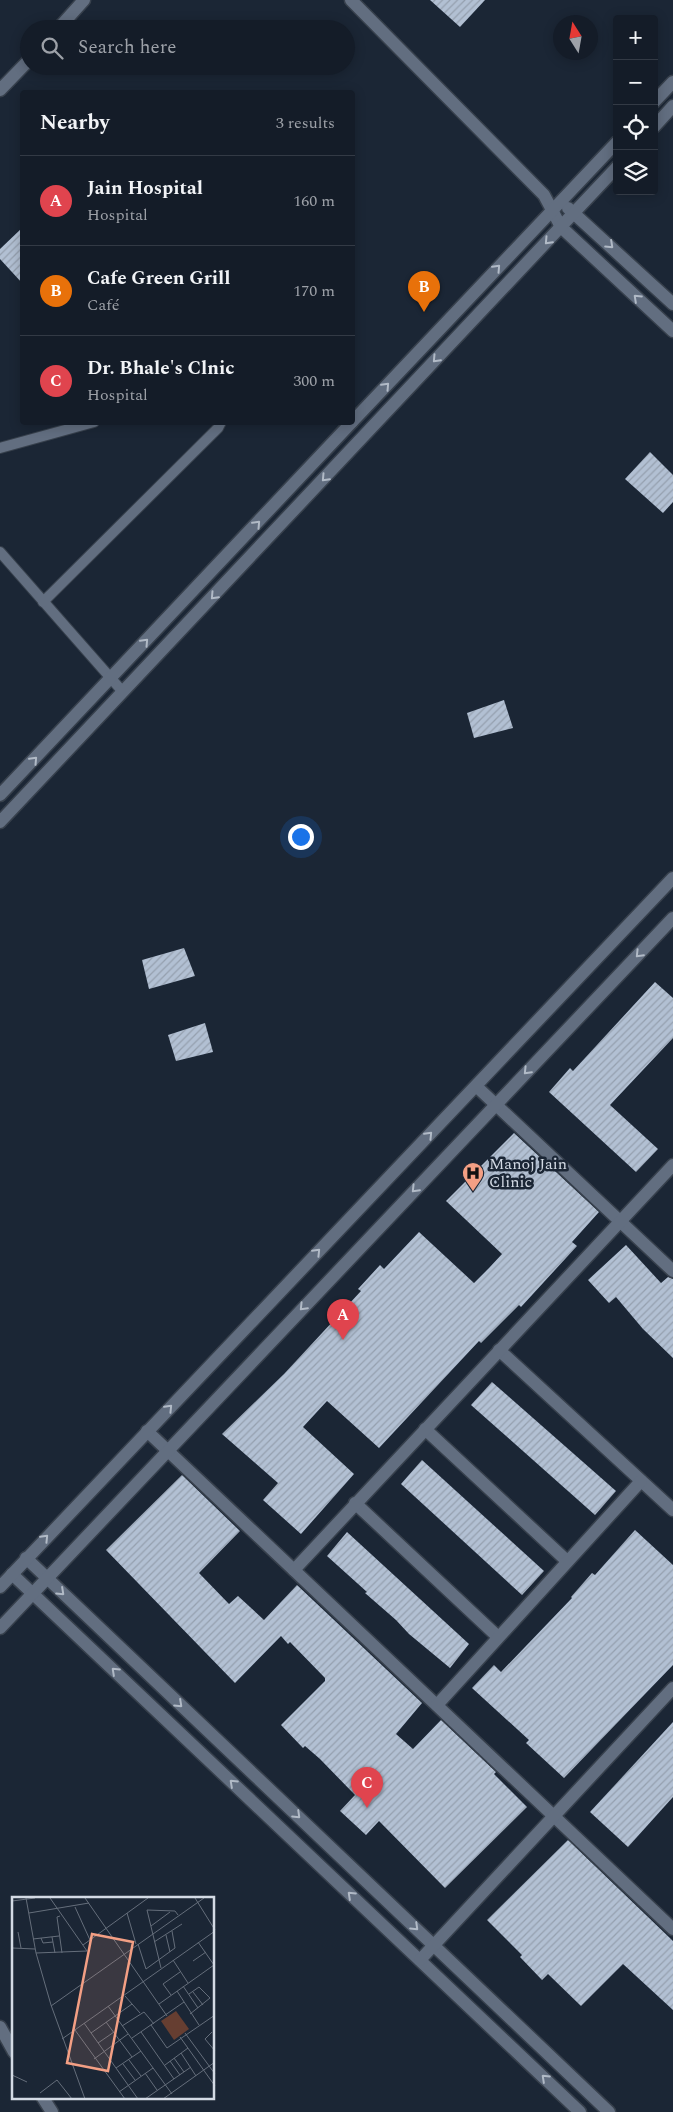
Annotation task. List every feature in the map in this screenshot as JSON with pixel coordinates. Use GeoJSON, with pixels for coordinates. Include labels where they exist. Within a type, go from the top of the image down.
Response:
{"type":"FeatureCollection","features":[{"type":"Feature","properties":{"kind":"street"},"geometry":{"type":"LineString","coordinates":[[66,20],[84,0]]}},
{"type":"Feature","properties":{"kind":"street"},"geometry":{"type":"LineString","coordinates":[[351,0],[544,195],[556,206],[575,213],[673,304]]}},
{"type":"Feature","properties":{"kind":"street"},"geometry":{"type":"LineString","coordinates":[[0,90],[20,69]]}},
{"type":"Feature","properties":{"kind":"street"},"geometry":{"type":"LineString","coordinates":[[658,98],[673,82]]}},
{"type":"Feature","properties":{"kind":"street"},"geometry":{"type":"LineString","coordinates":[[658,123],[673,106]]}},
{"type":"Feature","properties":{"kind":"street"},"geometry":{"type":"LineString","coordinates":[[355,419],[613,146]]}},
{"type":"Feature","properties":{"kind":"street"},"geometry":{"type":"LineString","coordinates":[[0,822],[613,171]]}},
{"type":"Feature","properties":{"kind":"street"},"geometry":{"type":"LineString","coordinates":[[556,206],[561,227],[673,332]]}},
{"type":"Feature","properties":{"kind":"street"},"geometry":{"type":"LineString","coordinates":[[0,795],[349,425]]}},
{"type":"Feature","properties":{"kind":"street"},"geometry":{"type":"LineString","coordinates":[[0,1587],[673,878]]}},
{"type":"Feature","properties":{"kind":"street"},"geometry":{"type":"LineString","coordinates":[[0,1628],[673,918]]}},
{"type":"Feature","properties":{"kind":"street"},"geometry":{"type":"LineString","coordinates":[[476,1086],[673,1271]]}},
{"type":"Feature","properties":{"kind":"street"},"geometry":{"type":"LineString","coordinates":[[294,1570],[354,1503],[673,1165]]}},
{"type":"Feature","properties":{"kind":"street"},"geometry":{"type":"LineString","coordinates":[[499,1350],[673,1510]]}},
{"type":"Feature","properties":{"kind":"street"},"geometry":{"type":"LineString","coordinates":[[425,1429],[567,1561]]}},
{"type":"Feature","properties":{"kind":"street"},"geometry":{"type":"LineString","coordinates":[[147,1431],[673,1929]]}},
{"type":"Feature","properties":{"kind":"street"},"geometry":{"type":"LineString","coordinates":[[436,1705],[497,1636],[641,1481]]}},
{"type":"Feature","properties":{"kind":"street"},"geometry":{"type":"LineString","coordinates":[[354,1503],[497,1636]]}},
{"type":"Feature","properties":{"kind":"street"},"geometry":{"type":"LineString","coordinates":[[26,1558],[610,2112]]}},
{"type":"Feature","properties":{"kind":"street"},"geometry":{"type":"LineString","coordinates":[[12,1574],[580,2112]]}},
{"type":"Feature","properties":{"kind":"street"},"geometry":{"type":"LineString","coordinates":[[420,1960],[673,1688]]}},
{"type":"Feature","properties":{"kind":"street"},"geometry":{"type":"LineString","coordinates":[[0,2027],[12,2048]]}},
{"type":"Feature","properties":{"kind":"street"},"geometry":{"type":"LineString","coordinates":[[44,2100],[52,2112]]}},
{"type":"Feature","properties":{"kind":"lane"},"geometry":{"type":"LineString","coordinates":[[0,448],[83,425]]}},
{"type":"Feature","properties":{"kind":"lane"},"geometry":{"type":"LineString","coordinates":[[43,602],[220,425]]}},
{"type":"Feature","properties":{"kind":"lane"},"geometry":{"type":"LineString","coordinates":[[0,552],[123,692]]}},
{"type":"Feature","properties":{"kind":"building"},"geometry":{"type":"Polygon","coordinates":[[[430,0],[485,0],[460,27],[430,0]]]}},
{"type":"Feature","properties":{"kind":"building"},"geometry":{"type":"Polygon","coordinates":[[[20,230],[20,281],[0,259],[0,249],[20,230]]]}},
{"type":"Feature","properties":{"kind":"building"},"geometry":{"type":"Polygon","coordinates":[[[650,452],[673,475],[673,502],[663,513],[625,479],[650,452]]]}},
{"type":"Feature","properties":{"kind":"building"},"geometry":{"type":"Polygon","coordinates":[[[504,700],[513,728],[474,738],[467,713],[504,700]]]}},
{"type":"Feature","properties":{"kind":"building"},"geometry":{"type":"Polygon","coordinates":[[[184,948],[195,976],[149,989],[142,960],[184,948]]]}},
{"type":"Feature","properties":{"kind":"building"},"geometry":{"type":"Polygon","coordinates":[[[655,982],[673,998],[673,1038],[610,1105],[658,1149],[636,1172],[549,1092],[570,1068],[573,1071],[655,982]]]}},
{"type":"Feature","properties":{"kind":"building"},"geometry":{"type":"Polygon","coordinates":[[[205,1023],[213,1052],[176,1061],[168,1035],[205,1023]]]}},
{"type":"Feature","properties":{"kind":"building"},"geometry":{"type":"Polygon","coordinates":[[[514,1133],[599,1212],[572,1242],[577,1246],[521,1307],[519,1305],[481,1343],[479,1341],[379,1448],[327,1401],[303,1427],[354,1474],[301,1534],[263,1500],[278,1483],[222,1434],[284,1374],[361,1291],[358,1289],[380,1265],[384,1269],[419,1232],[474,1283],[489,1268],[502,1254],[446,1201],[514,1133]]]}},
{"type":"Feature","properties":{"kind":"building"},"geometry":{"type":"Polygon","coordinates":[[[626,1245],[661,1283],[668,1277],[673,1279],[673,1358],[643,1329],[616,1297],[609,1303],[588,1280],[626,1245]]]}},
{"type":"Feature","properties":{"kind":"building"},"geometry":{"type":"Polygon","coordinates":[[[492,1382],[616,1491],[595,1515],[471,1405],[492,1382]]]}},
{"type":"Feature","properties":{"kind":"building"},"geometry":{"type":"Polygon","coordinates":[[[422,1460],[544,1571],[522,1595],[401,1484],[422,1460]]]}},
{"type":"Feature","properties":{"kind":"building"},"geometry":{"type":"Polygon","coordinates":[[[182,1475],[240,1531],[199,1573],[229,1604],[238,1596],[264,1620],[297,1585],[422,1703],[396,1734],[413,1749],[441,1720],[496,1772],[494,1774],[527,1807],[445,1888],[379,1821],[366,1835],[340,1811],[355,1795],[320,1759],[305,1746],[303,1748],[281,1725],[325,1681],[325,1678],[290,1642],[288,1644],[281,1636],[235,1683],[106,1550],[182,1475]]]}},
{"type":"Feature","properties":{"kind":"building"},"geometry":{"type":"Polygon","coordinates":[[[635,1530],[673,1565],[673,1665],[564,1778],[526,1743],[529,1740],[472,1688],[494,1665],[501,1672],[572,1598],[592,1573],[595,1575],[635,1530]]]}},
{"type":"Feature","properties":{"kind":"building"},"geometry":{"type":"Polygon","coordinates":[[[347,1532],[469,1644],[450,1668],[409,1634],[327,1556],[347,1532]]]}},
{"type":"Feature","properties":{"kind":"building"},"geometry":{"type":"Polygon","coordinates":[[[673,1722],[673,1797],[628,1847],[590,1812],[673,1722]]]}},
{"type":"Feature","properties":{"kind":"building"},"geometry":{"type":"Polygon","coordinates":[[[568,1840],[673,1941],[673,2010],[623,1964],[581,2006],[548,1974],[542,1980],[520,1957],[522,1955],[487,1920],[568,1840]]]}},
{"type":"Feature","properties":{"kind":"place","name":"Cafe Green Grill"},"geometry":{"type":"Point","coordinates":[424,312]}},
{"type":"Feature","properties":{"kind":"place","name":"Manoj Jain Clinic"},"geometry":{"type":"Point","coordinates":[473,1192]}},
{"type":"Feature","properties":{"kind":"place","name":"Jain Hospital"},"geometry":{"type":"Point","coordinates":[343,1340]}},
{"type":"Feature","properties":{"kind":"place","name":"Dr. Bhale's Clnic"},"geometry":{"type":"Point","coordinates":[367,1808]}}]}
